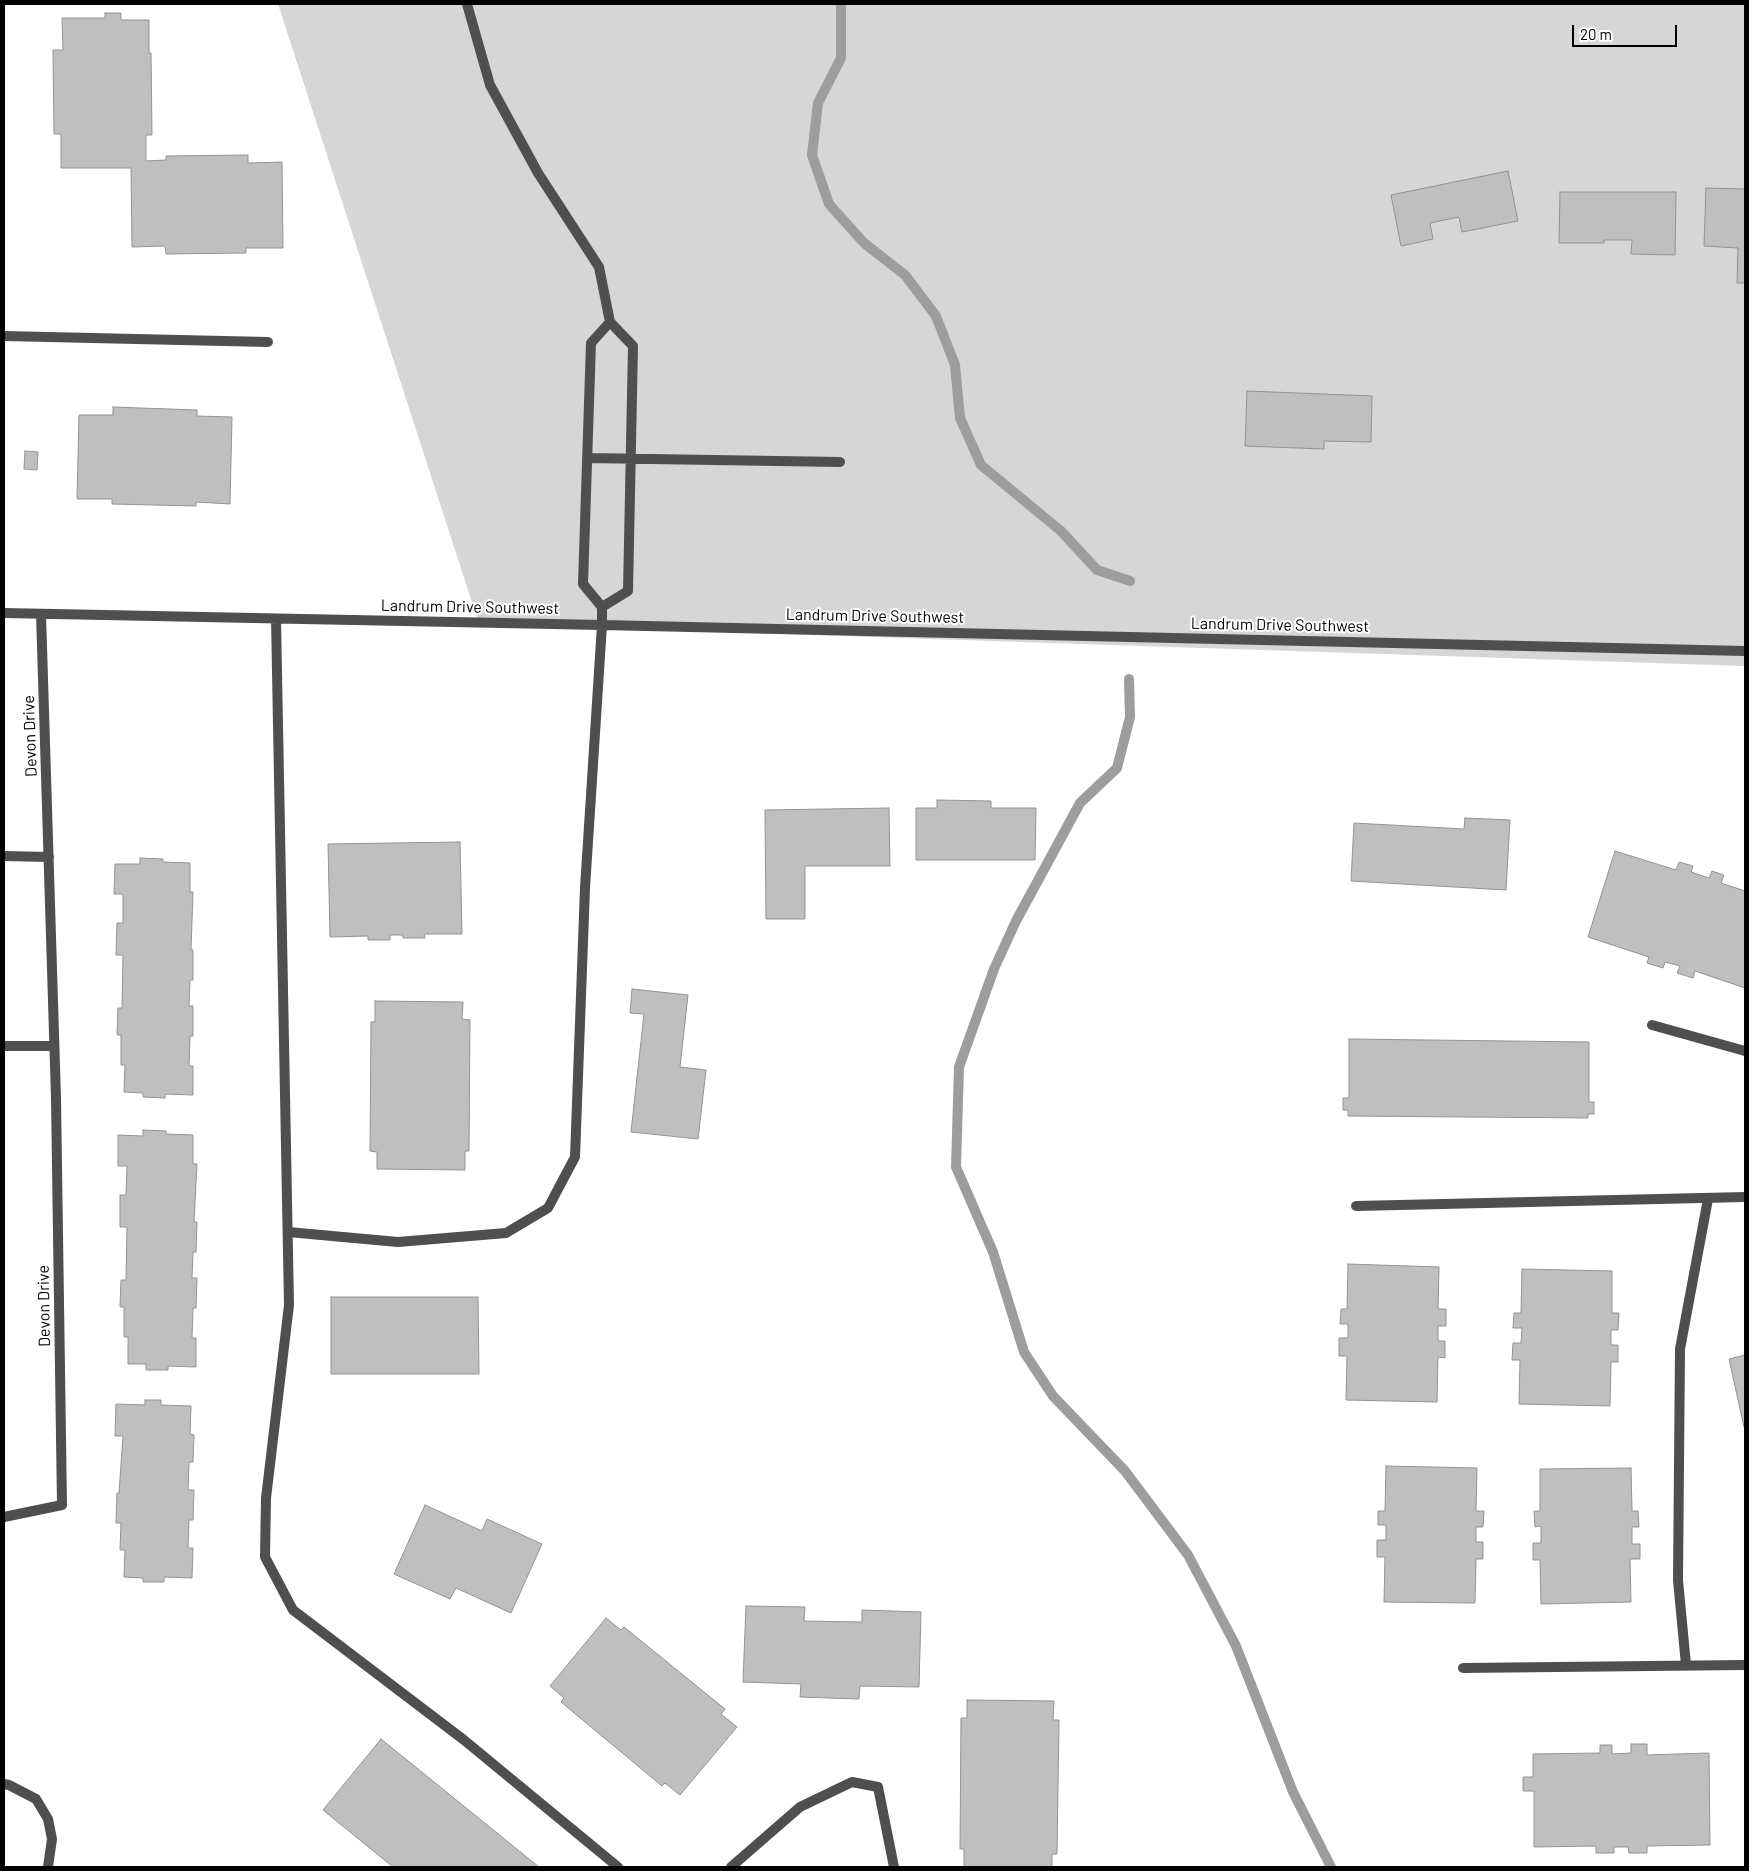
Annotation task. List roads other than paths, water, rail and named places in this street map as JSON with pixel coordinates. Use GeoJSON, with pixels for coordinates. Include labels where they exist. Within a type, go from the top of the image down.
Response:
{"type":"FeatureCollection","features":[{"type":"Feature","properties":{"kind":"street"},"geometry":{"type":"LineString","coordinates":[[467,4],[490,85],[538,172],[598,267],[610,322],[633,346],[628,590],[602,607]]}},
{"type":"Feature","properties":{"kind":"street"},"geometry":{"type":"LineString","coordinates":[[288,1232],[398,1242],[506,1233],[548,1208],[575,1157],[585,888],[602,625],[602,607],[583,584],[591,343],[610,322]]}},
{"type":"Feature","properties":{"kind":"street"},"geometry":{"type":"LineString","coordinates":[[4,336],[268,342]]}},
{"type":"Feature","properties":{"kind":"street"},"geometry":{"type":"LineString","coordinates":[[587,458],[840,462]]}},
{"type":"Feature","properties":{"kind":"street","name":"Landrum Drive Southwest"},"geometry":{"type":"LineString","coordinates":[[4,613],[1745,651]]}},
{"type":"Feature","properties":{"kind":"street","name":"Devon Drive"},"geometry":{"type":"LineString","coordinates":[[4,1517],[62,1505],[54,1046],[41,614]]}},
{"type":"Feature","properties":{"kind":"street"},"geometry":{"type":"LineString","coordinates":[[276,619],[289,1305],[266,1498],[265,1557],[293,1610],[464,1740],[618,1867]]}},
{"type":"Feature","properties":{"kind":"street"},"geometry":{"type":"LineString","coordinates":[[4,856],[49,857]]}},
{"type":"Feature","properties":{"kind":"street"},"geometry":{"type":"LineString","coordinates":[[1652,1025],[1745,1051]]}},
{"type":"Feature","properties":{"kind":"street"},"geometry":{"type":"LineString","coordinates":[[4,1046],[54,1046]]}},
{"type":"Feature","properties":{"kind":"street"},"geometry":{"type":"LineString","coordinates":[[1356,1206],[1745,1197]]}},
{"type":"Feature","properties":{"kind":"street"},"geometry":{"type":"LineString","coordinates":[[1686,1665],[1678,1580],[1680,1349],[1708,1199]]}},
{"type":"Feature","properties":{"kind":"street"},"geometry":{"type":"LineString","coordinates":[[1463,1668],[1745,1665]]}},
{"type":"Feature","properties":{"kind":"street"},"geometry":{"type":"LineString","coordinates":[[731,1867],[800,1807],[852,1782],[878,1787],[894,1867]]}},
{"type":"Feature","properties":{"kind":"street"},"geometry":{"type":"LineString","coordinates":[[4,1784],[36,1799],[48,1819],[52,1839],[48,1867]]}},
{"type":"Feature","properties":{"kind":"waterway"},"geometry":{"type":"LineString","coordinates":[[841,4],[841,58],[818,103],[812,155],[829,204],[864,243],[905,275],[936,316],[955,365],[960,418],[981,465],[1061,531],[1097,570],[1130,581]]}},
{"type":"Feature","properties":{"kind":"waterway"},"geometry":{"type":"LineString","coordinates":[[1129,679],[1130,717],[1117,768],[1080,803],[1016,921],[994,969],[959,1067],[956,1167],[993,1252],[1024,1352],[1053,1396],[1125,1471],[1188,1555],[1236,1646],[1293,1792],[1331,1867]]}}]}
